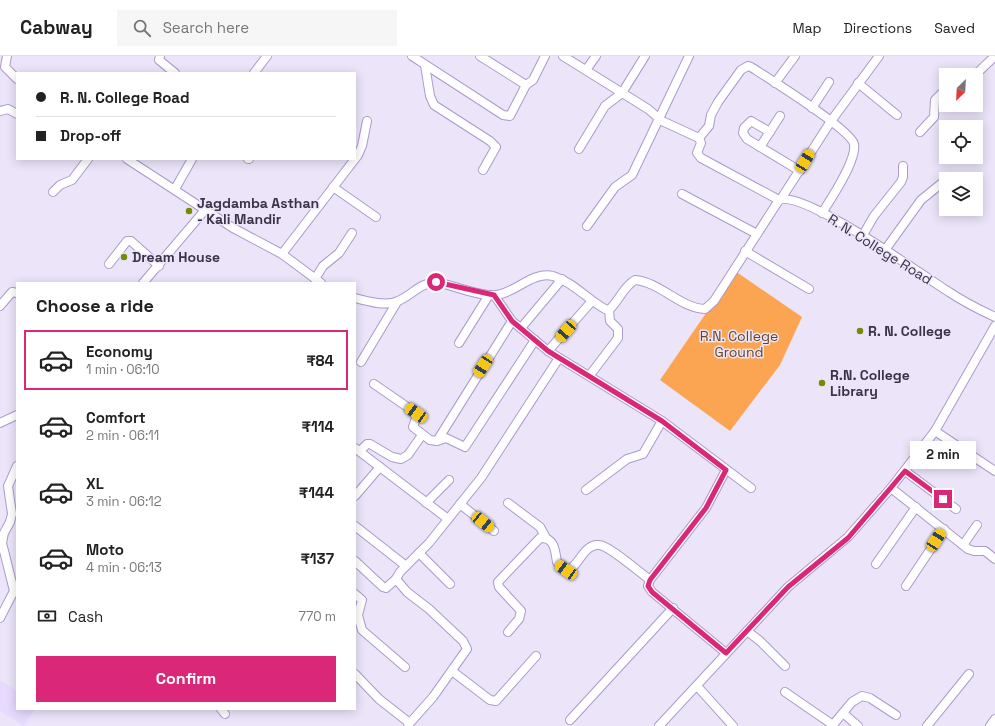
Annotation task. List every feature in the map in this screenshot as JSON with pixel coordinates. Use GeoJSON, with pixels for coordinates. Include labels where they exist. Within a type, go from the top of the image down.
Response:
{"type":"FeatureCollection","features":[{"type":"Feature","properties":{"kind":"street"},"geometry":{"type":"LineString","coordinates":[[7,56],[5,67],[16,78]]}},
{"type":"Feature","properties":{"kind":"street"},"geometry":{"type":"LineString","coordinates":[[160,56],[159,60],[174,72]]}},
{"type":"Feature","properties":{"kind":"street"},"geometry":{"type":"LineString","coordinates":[[255,72],[268,56]]}},
{"type":"Feature","properties":{"kind":"street"},"geometry":{"type":"LineString","coordinates":[[412,56],[507,117],[513,114],[526,85],[533,80],[545,56]]}},
{"type":"Feature","properties":{"kind":"street"},"geometry":{"type":"LineString","coordinates":[[480,56],[526,85]]}},
{"type":"Feature","properties":{"kind":"street"},"geometry":{"type":"LineString","coordinates":[[563,56],[648,109],[658,118],[699,138],[708,126],[711,115],[718,102],[744,67],[751,67],[831,121],[849,137],[854,145],[850,163],[844,178],[822,213]]}},
{"type":"Feature","properties":{"kind":"street"},"geometry":{"type":"LineString","coordinates":[[586,70],[596,56]]}},
{"type":"Feature","properties":{"kind":"street"},"geometry":{"type":"LineString","coordinates":[[579,149],[605,106],[622,93],[645,56]]}},
{"type":"Feature","properties":{"kind":"street"},"geometry":{"type":"LineString","coordinates":[[587,226],[615,187],[632,175],[689,56]]}},
{"type":"Feature","properties":{"kind":"street"},"geometry":{"type":"LineString","coordinates":[[775,82],[795,56]]}},
{"type":"Feature","properties":{"kind":"street"},"geometry":{"type":"LineString","coordinates":[[590,375],[618,338],[618,329],[610,322],[609,310],[630,283],[635,280],[651,285],[693,307],[705,309],[714,301],[745,251],[800,171],[831,121],[879,56]]}},
{"type":"Feature","properties":{"kind":"street"},"geometry":{"type":"LineString","coordinates":[[982,68],[995,56]]}},
{"type":"Feature","properties":{"kind":"street"},"geometry":{"type":"LineString","coordinates":[[425,65],[430,96],[434,105],[490,141],[496,147],[483,170]]}},
{"type":"Feature","properties":{"kind":"street"},"geometry":{"type":"LineString","coordinates":[[812,108],[829,82]]}},
{"type":"Feature","properties":{"kind":"street"},"geometry":{"type":"LineString","coordinates":[[858,83],[897,115]]}},
{"type":"Feature","properties":{"kind":"street"},"geometry":{"type":"LineString","coordinates":[[920,132],[934,117],[935,100],[939,96]]}},
{"type":"Feature","properties":{"kind":"street"},"geometry":{"type":"LineString","coordinates":[[0,111],[8,109],[16,113]]}},
{"type":"Feature","properties":{"kind":"street"},"geometry":{"type":"LineString","coordinates":[[760,147],[780,116]]}},
{"type":"Feature","properties":{"kind":"street"},"geometry":{"type":"LineString","coordinates":[[770,132],[750,120],[744,128],[744,136],[800,171]]}},
{"type":"Feature","properties":{"kind":"street"},"geometry":{"type":"LineString","coordinates":[[356,155],[360,150],[366,122]]}},
{"type":"Feature","properties":{"kind":"street","name":"R. N. College Road"},"geometry":{"type":"LineString","coordinates":[[699,138],[701,143],[697,153],[701,158],[780,200],[793,200],[822,213],[863,235],[949,292],[995,318]]}},
{"type":"Feature","properties":{"kind":"street"},"geometry":{"type":"LineString","coordinates":[[53,192],[60,185],[72,180],[87,160]]}},
{"type":"Feature","properties":{"kind":"street"},"geometry":{"type":"LineString","coordinates":[[129,160],[251,239],[282,254],[318,281],[324,266],[339,253],[352,233]]}},
{"type":"Feature","properties":{"kind":"street"},"geometry":{"type":"LineString","coordinates":[[175,189],[191,160]]}},
{"type":"Feature","properties":{"kind":"street"},"geometry":{"type":"LineString","coordinates":[[282,254],[353,160]]}},
{"type":"Feature","properties":{"kind":"street"},"geometry":{"type":"LineString","coordinates":[[863,235],[874,216],[901,182],[903,177],[903,166]]}},
{"type":"Feature","properties":{"kind":"street"},"geometry":{"type":"LineString","coordinates":[[885,250],[921,200],[939,185]]}},
{"type":"Feature","properties":{"kind":"street"},"geometry":{"type":"LineString","coordinates":[[333,187],[376,217]]}},
{"type":"Feature","properties":{"kind":"street"},"geometry":{"type":"LineString","coordinates":[[682,194],[757,234]]}},
{"type":"Feature","properties":{"kind":"street"},"geometry":{"type":"LineString","coordinates":[[144,282],[205,210]]}},
{"type":"Feature","properties":{"kind":"street"},"geometry":{"type":"LineString","coordinates":[[109,264],[123,245],[127,241],[131,241],[159,266]]}},
{"type":"Feature","properties":{"kind":"street"},"geometry":{"type":"LineString","coordinates":[[745,251],[809,290]]}},
{"type":"Feature","properties":{"kind":"street"},"geometry":{"type":"LineString","coordinates":[[361,362],[397,302],[428,282],[445,284],[492,295],[502,294],[534,278],[551,276],[562,279],[605,309],[609,310]]}},
{"type":"Feature","properties":{"kind":"street"},"geometry":{"type":"LineString","coordinates":[[521,328],[562,279]]}},
{"type":"Feature","properties":{"kind":"street"},"geometry":{"type":"LineString","coordinates":[[0,306],[12,292],[16,294]]}},
{"type":"Feature","properties":{"kind":"street"},"geometry":{"type":"LineString","coordinates":[[492,295],[512,321],[548,351],[590,375],[662,421],[751,488]]}},
{"type":"Feature","properties":{"kind":"street"},"geometry":{"type":"LineString","coordinates":[[459,343],[492,295]]}},
{"type":"Feature","properties":{"kind":"street"},"geometry":{"type":"LineString","coordinates":[[356,299],[397,302]]}},
{"type":"Feature","properties":{"kind":"street"},"geometry":{"type":"LineString","coordinates":[[548,351],[592,300]]}},
{"type":"Feature","properties":{"kind":"street"},"geometry":{"type":"LineString","coordinates":[[436,440],[512,321]]}},
{"type":"Feature","properties":{"kind":"street"},"geometry":{"type":"LineString","coordinates":[[659,726],[788,587],[848,538],[891,488],[935,432],[995,326]]}},
{"type":"Feature","properties":{"kind":"street"},"geometry":{"type":"LineString","coordinates":[[374,384],[416,413],[417,415],[413,426],[430,440],[446,438],[461,446],[467,445],[535,340]]}},
{"type":"Feature","properties":{"kind":"street"},"geometry":{"type":"LineString","coordinates":[[356,562],[383,587],[386,588],[396,579],[448,519],[484,474],[558,358]]}},
{"type":"Feature","properties":{"kind":"street"},"geometry":{"type":"LineString","coordinates":[[0,423],[16,415]]}},
{"type":"Feature","properties":{"kind":"street"},"geometry":{"type":"LineString","coordinates":[[586,490],[627,459],[643,454],[662,421]]}},
{"type":"Feature","properties":{"kind":"street"},"geometry":{"type":"LineString","coordinates":[[935,432],[995,471]]}},
{"type":"Feature","properties":{"kind":"street"},"geometry":{"type":"LineString","coordinates":[[422,434],[408,455],[401,459],[392,457],[370,444],[367,444],[357,450],[448,519]]}},
{"type":"Feature","properties":{"kind":"street"},"geometry":{"type":"LineString","coordinates":[[356,495],[380,467]]}},
{"type":"Feature","properties":{"kind":"street"},"geometry":{"type":"LineString","coordinates":[[0,618],[14,591],[3,556],[2,537],[12,518],[8,486],[16,468]]}},
{"type":"Feature","properties":{"kind":"street"},"geometry":{"type":"LineString","coordinates":[[726,470],[706,508],[650,580],[648,586],[649,590],[673,608],[726,653]]}},
{"type":"Feature","properties":{"kind":"street"},"geometry":{"type":"LineString","coordinates":[[905,471],[956,509]]}},
{"type":"Feature","properties":{"kind":"street"},"geometry":{"type":"LineString","coordinates":[[426,503],[449,480]]}},
{"type":"Feature","properties":{"kind":"street"},"geometry":{"type":"LineString","coordinates":[[891,488],[971,551],[985,551],[995,559]]}},
{"type":"Feature","properties":{"kind":"street"},"geometry":{"type":"LineString","coordinates":[[508,503],[540,527],[546,538],[555,547],[558,564],[566,570],[571,568],[589,547],[598,545],[607,548],[650,580]]}},
{"type":"Feature","properties":{"kind":"street"},"geometry":{"type":"LineString","coordinates":[[460,504],[494,531]]}},
{"type":"Feature","properties":{"kind":"street"},"geometry":{"type":"LineString","coordinates":[[876,564],[916,507]]}},
{"type":"Feature","properties":{"kind":"street"},"geometry":{"type":"LineString","coordinates":[[963,545],[977,525]]}},
{"type":"Feature","properties":{"kind":"street"},"geometry":{"type":"LineString","coordinates":[[356,527],[406,566]]}},
{"type":"Feature","properties":{"kind":"street"},"geometry":{"type":"LineString","coordinates":[[906,586],[944,529]]}},
{"type":"Feature","properties":{"kind":"street"},"geometry":{"type":"LineString","coordinates":[[508,632],[519,619],[521,611],[499,587],[498,582],[537,540],[540,538],[546,538]]}},
{"type":"Feature","properties":{"kind":"street"},"geometry":{"type":"LineString","coordinates":[[419,553],[450,584]]}},
{"type":"Feature","properties":{"kind":"street"},"geometry":{"type":"LineString","coordinates":[[356,675],[409,725],[465,654],[467,649],[465,645],[438,618],[407,592],[396,579]]}},
{"type":"Feature","properties":{"kind":"street"},"geometry":{"type":"LineString","coordinates":[[356,595],[362,600],[358,615],[362,630],[405,667]]}},
{"type":"Feature","properties":{"kind":"street"},"geometry":{"type":"LineString","coordinates":[[570,720],[673,608]]}},
{"type":"Feature","properties":{"kind":"street"},"geometry":{"type":"LineString","coordinates":[[747,631],[760,641],[785,666]]}},
{"type":"Feature","properties":{"kind":"street"},"geometry":{"type":"LineString","coordinates":[[452,671],[490,700],[496,701],[536,656]]}},
{"type":"Feature","properties":{"kind":"street"},"geometry":{"type":"LineString","coordinates":[[927,726],[970,674]]}},
{"type":"Feature","properties":{"kind":"street"},"geometry":{"type":"LineString","coordinates":[[697,686],[733,726]]}},
{"type":"Feature","properties":{"kind":"street"},"geometry":{"type":"LineString","coordinates":[[785,692],[833,725],[852,702],[862,696],[870,698],[896,715]]}},
{"type":"Feature","properties":{"kind":"street"},"geometry":{"type":"LineString","coordinates":[[843,713],[858,726]]}},
{"type":"Feature","properties":{"kind":"street"},"geometry":{"type":"LineString","coordinates":[[990,726],[995,719]]}},
{"type":"Feature","properties":{"kind":"shaded area"},"geometry":{"type":"Polygon","coordinates":[[[0,680],[16,690],[16,710],[34,710],[24,726],[0,711],[0,680]]]}},
{"type":"Feature","properties":{"kind":"green space","name":"R.N. College Ground"},"geometry":{"type":"Polygon","coordinates":[[[735,271],[802,317],[780,365],[730,431],[660,380],[735,271]]]}},
{"type":"Feature","properties":{"kind":"place","name":"Jagdamba Asthan - Kali Mandir"},"geometry":{"type":"Point","coordinates":[189,211]}},
{"type":"Feature","properties":{"kind":"place","name":"Dream House"},"geometry":{"type":"Point","coordinates":[124,257]}},
{"type":"Feature","properties":{"kind":"place","name":"R. N. College"},"geometry":{"type":"Point","coordinates":[860,331]}},
{"type":"Feature","properties":{"kind":"place","name":"R.N. College Library"},"geometry":{"type":"Point","coordinates":[822,383]}},
{"type":"Feature","properties":{"kind":"route"},"geometry":{"type":"LineString","coordinates":[[436,282],[494,295],[502,309],[512,321],[548,351],[590,375],[662,421],[726,470],[711,501],[670,553],[650,580],[648,586],[649,590],[673,608],[726,653],[788,587],[848,538],[905,471],[943,499]]}}]}
